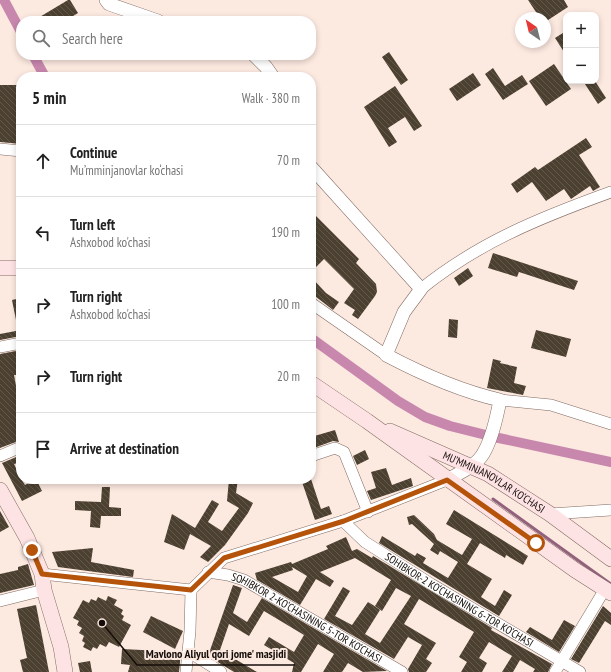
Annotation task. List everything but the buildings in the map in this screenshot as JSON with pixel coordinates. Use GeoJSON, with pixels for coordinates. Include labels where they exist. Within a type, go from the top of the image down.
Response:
{"type":"FeatureCollection","features":[{"type":"Feature","properties":{"kind":"main road"},"geometry":{"type":"LineString","coordinates":[[0,268],[16,268]]}},
{"type":"Feature","properties":{"kind":"main road","name":"MU’MMINJANOVLAR KO‘CHASI"},"geometry":{"type":"LineString","coordinates":[[316,386],[367,421],[574,570],[608,591]]}},
{"type":"Feature","properties":{"kind":"main road","name":"MU’MMINJANOVLAR KO‘CHASI"},"geometry":{"type":"LineString","coordinates":[[367,421],[488,474],[550,514],[611,559]]}},
{"type":"Feature","properties":{"kind":"main road"},"geometry":{"type":"LineString","coordinates":[[0,490],[27,538],[42,574],[44,590],[60,647],[65,672]]}},
{"type":"Feature","properties":{"kind":"street"},"geometry":{"type":"LineString","coordinates":[[106,0],[109,4],[144,16]]}},
{"type":"Feature","properties":{"kind":"street"},"geometry":{"type":"LineString","coordinates":[[259,60],[270,72]]}},
{"type":"Feature","properties":{"kind":"street"},"geometry":{"type":"LineString","coordinates":[[0,149],[16,151]]}},
{"type":"Feature","properties":{"kind":"street"},"geometry":{"type":"LineString","coordinates":[[316,173],[421,289]]}},
{"type":"Feature","properties":{"kind":"street"},"geometry":{"type":"LineString","coordinates":[[386,355],[404,312],[421,289],[446,268],[495,239],[568,208],[611,192]]}},
{"type":"Feature","properties":{"kind":"street"},"geometry":{"type":"LineString","coordinates":[[316,306],[386,355],[449,384],[500,400],[551,405],[611,424]]}},
{"type":"Feature","properties":{"kind":"street"},"geometry":{"type":"LineString","coordinates":[[0,347],[16,344]]}},
{"type":"Feature","properties":{"kind":"street"},"geometry":{"type":"LineString","coordinates":[[186,672],[189,652],[191,590],[224,558],[344,521],[447,480],[472,466],[484,454],[497,415],[500,400]]}},
{"type":"Feature","properties":{"kind":"street"},"geometry":{"type":"LineString","coordinates":[[316,454],[335,448],[344,452],[368,512]]}},
{"type":"Feature","properties":{"kind":"street"},"geometry":{"type":"LineString","coordinates":[[0,456],[16,449]]}},
{"type":"Feature","properties":{"kind":"street"},"geometry":{"type":"LineString","coordinates":[[550,514],[611,510]]}},
{"type":"Feature","properties":{"kind":"street","name":"SOHIBKOR-2 KO‘CHASINING 6-TOR KO‘CHASI"},"geometry":{"type":"LineString","coordinates":[[344,521],[365,542],[431,584],[580,672]]}},
{"type":"Feature","properties":{"kind":"street","name":"SOHIBKOR 2-KO‘CHASINING 5-TOR KO‘CHASI"},"geometry":{"type":"LineString","coordinates":[[208,572],[228,575],[244,580],[402,672]]}},
{"type":"Feature","properties":{"kind":"street"},"geometry":{"type":"LineString","coordinates":[[42,574],[191,590]]}},
{"type":"Feature","properties":{"kind":"street"},"geometry":{"type":"LineString","coordinates":[[0,601],[44,590]]}},
{"type":"Feature","properties":{"kind":"street"},"geometry":{"type":"LineString","coordinates":[[555,672],[608,591]]}},
{"type":"Feature","properties":{"kind":"street"},"geometry":{"type":"LineString","coordinates":[[189,652],[221,672]]}},
{"type":"Feature","properties":{"kind":"waterway"},"geometry":{"type":"LineString","coordinates":[[4,0],[16,23]]}},
{"type":"Feature","properties":{"kind":"waterway"},"geometry":{"type":"LineString","coordinates":[[36,60],[42,72]]}},
{"type":"Feature","properties":{"kind":"waterway"},"geometry":{"type":"LineString","coordinates":[[316,342],[398,401],[425,417],[450,426],[494,437],[611,462]]}},
{"type":"Feature","properties":{"kind":"waterway"},"geometry":{"type":"LineString","coordinates":[[493,499],[611,584]]}},
{"type":"Feature","properties":{"kind":"place","name":"Mavlono Aliyul qori jome' masjidi"},"geometry":{"type":"Point","coordinates":[102,623]}},
{"type":"Feature","properties":{"kind":"route"},"geometry":{"type":"LineString","coordinates":[[32,550],[42,574],[191,590],[224,558],[344,521],[447,480],[536,543]]}}]}
